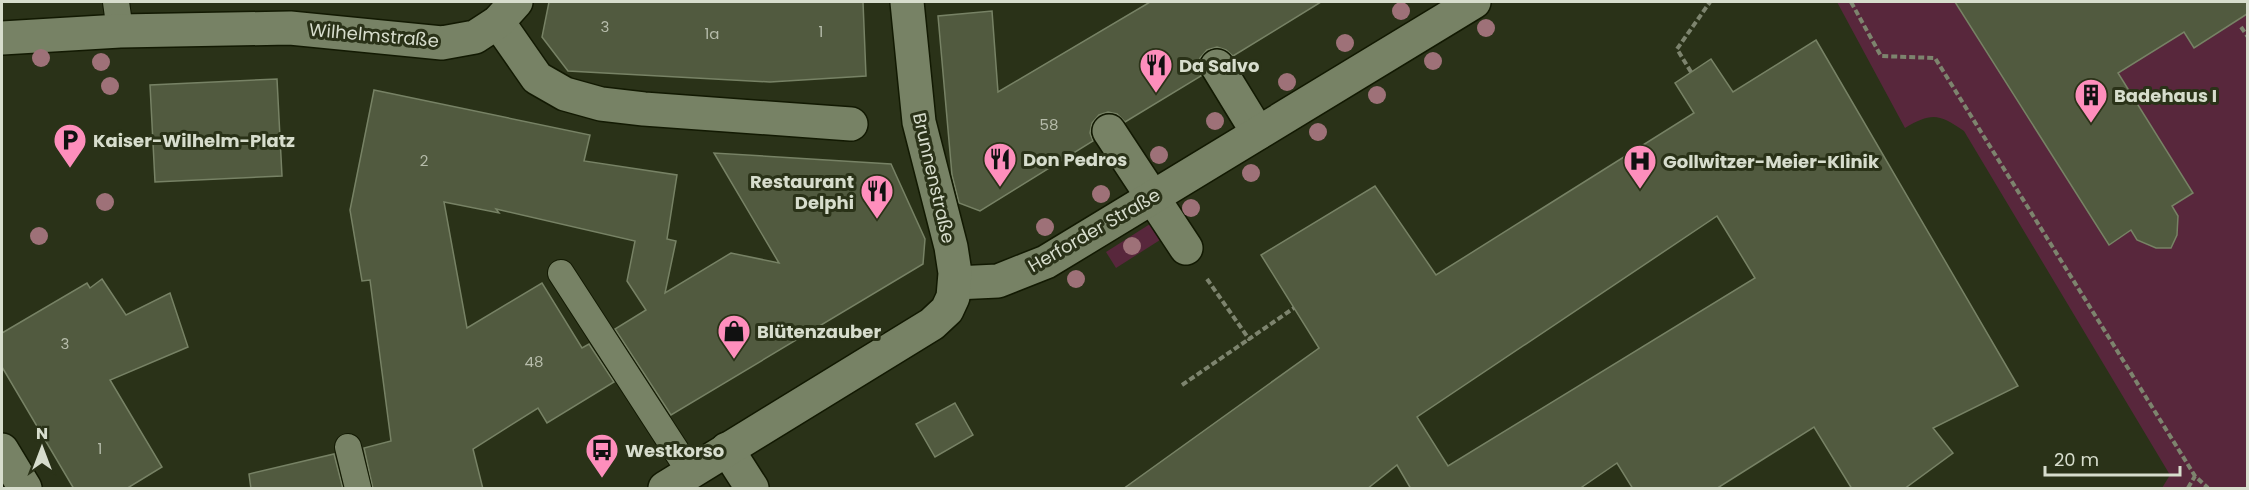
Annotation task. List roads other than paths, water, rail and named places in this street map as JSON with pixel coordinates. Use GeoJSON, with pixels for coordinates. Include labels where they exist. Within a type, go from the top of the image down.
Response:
{"type":"FeatureCollection","features":[{"type":"Feature","properties":{"kind":"street","name":"Brunnenstraße"},"geometry":{"type":"LineString","coordinates":[[907,2],[918,122],[951,247],[955,283]]}},
{"type":"Feature","properties":{"kind":"street","name":"Herforder Straße"},"geometry":{"type":"LineString","coordinates":[[955,283],[998,281],[1046,262],[1474,2]]}},
{"type":"Feature","properties":{"kind":"street","name":"Wilhelmstraße"},"geometry":{"type":"LineString","coordinates":[[2,38],[118,16],[290,28],[442,43],[475,37],[507,12],[537,78],[565,94],[601,104],[644,109],[851,124]]}},
{"type":"Feature","properties":{"kind":"street"},"geometry":{"type":"LineString","coordinates":[[1217,66],[1258,133]]}},
{"type":"Feature","properties":{"kind":"street"},"geometry":{"type":"LineString","coordinates":[[1109,131],[1186,249]]}},
{"type":"Feature","properties":{"kind":"street"},"geometry":{"type":"LineString","coordinates":[[678,481],[932,324],[947,310],[953,297],[955,283]]}},
{"type":"Feature","properties":{"kind":"street"},"geometry":{"type":"LineString","coordinates":[[727,449],[752,489]]}},
{"type":"Feature","properties":{"kind":"street"},"geometry":{"type":"LineString","coordinates":[[2,450],[24,489]]}},
{"type":"Feature","properties":{"kind":"lane"},"geometry":{"type":"LineString","coordinates":[[561,273],[678,481]]}},
{"type":"Feature","properties":{"kind":"lane"},"geometry":{"type":"LineString","coordinates":[[348,447],[358,489]]}},
{"type":"Feature","properties":{"kind":"place","name":"Da Salvo"},"geometry":{"type":"Point","coordinates":[1156,94]}},
{"type":"Feature","properties":{"kind":"place","name":"Badehaus I"},"geometry":{"type":"Point","coordinates":[2091,124]}},
{"type":"Feature","properties":{"kind":"place","name":"Kaiser-Wilhelm-Platz"},"geometry":{"type":"Point","coordinates":[70,169]}},
{"type":"Feature","properties":{"kind":"place","name":"Don Pedros"},"geometry":{"type":"Point","coordinates":[1000,188]}},
{"type":"Feature","properties":{"kind":"place","name":"Gollwitzer-Meier-Klinik"},"geometry":{"type":"Point","coordinates":[1640,190]}},
{"type":"Feature","properties":{"kind":"place","name":"Restaurant Delphi"},"geometry":{"type":"Point","coordinates":[877,220]}},
{"type":"Feature","properties":{"kind":"place","name":"Blütenzauber"},"geometry":{"type":"Point","coordinates":[734,360]}},
{"type":"Feature","properties":{"kind":"place","name":"Westkorso"},"geometry":{"type":"Point","coordinates":[602,479]}}]}
